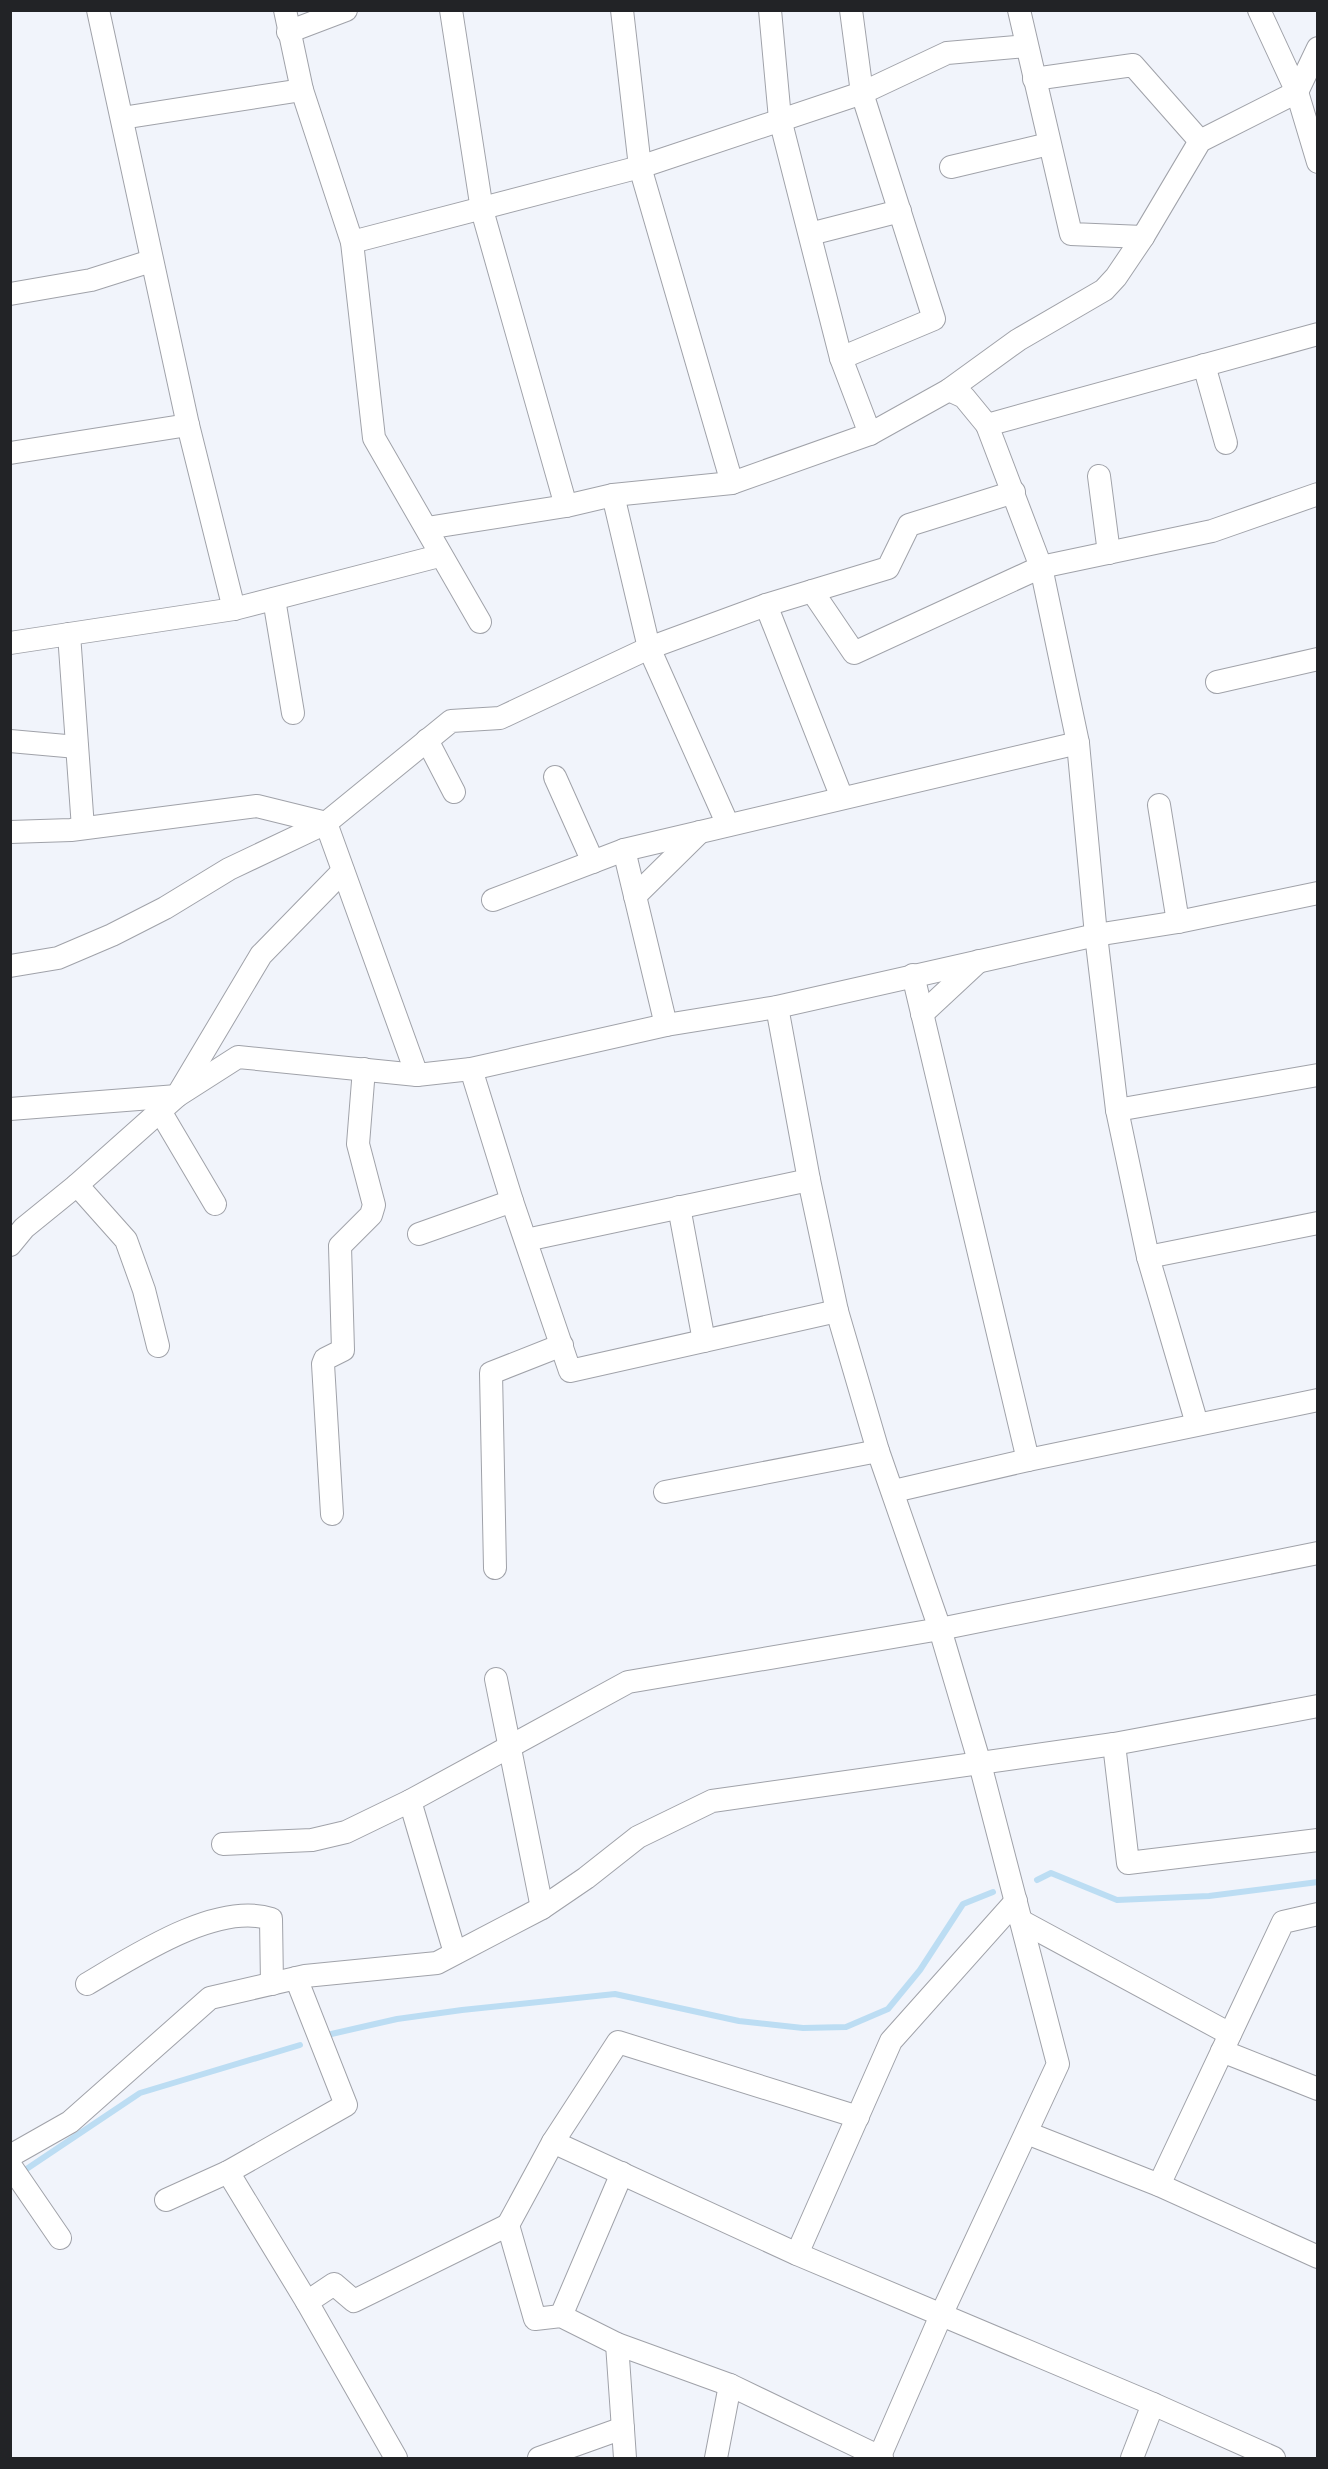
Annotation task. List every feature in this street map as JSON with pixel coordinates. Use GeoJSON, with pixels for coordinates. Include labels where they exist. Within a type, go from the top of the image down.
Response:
{"type":"FeatureCollection","features":[{"type":"Feature","properties":{"kind":"street"},"geometry":{"type":"LineString","coordinates":[[98,10],[188,425],[234,609]]}},
{"type":"Feature","properties":{"kind":"street"},"geometry":{"type":"LineString","coordinates":[[346,10],[286,21],[302,90],[352,242],[374,438],[427,528],[439,556],[480,622]]}},
{"type":"Feature","properties":{"kind":"street"},"geometry":{"type":"LineString","coordinates":[[451,10],[482,210],[566,506]]}},
{"type":"Feature","properties":{"kind":"street"},"geometry":{"type":"LineString","coordinates":[[622,10],[640,167],[732,483]]}},
{"type":"Feature","properties":{"kind":"street"},"geometry":{"type":"LineString","coordinates":[[770,10],[780,119],[842,358],[870,434]]}},
{"type":"Feature","properties":{"kind":"street"},"geometry":{"type":"LineString","coordinates":[[842,358],[934,319],[862,93],[851,10]]}},
{"type":"Feature","properties":{"kind":"street"},"geometry":{"type":"LineString","coordinates":[[1019,10],[1071,234],[1143,237]]}},
{"type":"Feature","properties":{"kind":"street"},"geometry":{"type":"LineString","coordinates":[[1259,10],[1297,92],[1317,162]]}},
{"type":"Feature","properties":{"kind":"street"},"geometry":{"type":"LineString","coordinates":[[352,242],[640,167],[862,93],[947,53],[1026,46]]}},
{"type":"Feature","properties":{"kind":"street"},"geometry":{"type":"LineString","coordinates":[[427,528],[566,506],[616,509],[732,483],[870,434],[961,397],[1018,340],[1104,290],[1143,237],[1200,141],[1297,92],[1317,48]]}},
{"type":"Feature","properties":{"kind":"street"},"geometry":{"type":"LineString","coordinates":[[1034,79],[1133,65],[1200,141]]}},
{"type":"Feature","properties":{"kind":"street"},"geometry":{"type":"LineString","coordinates":[[122,118],[302,90]]}},
{"type":"Feature","properties":{"kind":"street"},"geometry":{"type":"LineString","coordinates":[[951,168],[1049,144]]}},
{"type":"Feature","properties":{"kind":"street"},"geometry":{"type":"LineString","coordinates":[[810,234],[900,212]]}},
{"type":"Feature","properties":{"kind":"street"},"geometry":{"type":"LineString","coordinates":[[10,294],[91,280],[151,261]]}},
{"type":"Feature","properties":{"kind":"street"},"geometry":{"type":"LineString","coordinates":[[987,424],[1317,334]]}},
{"type":"Feature","properties":{"kind":"street"},"geometry":{"type":"LineString","coordinates":[[1204,365],[1226,443]]}},
{"type":"Feature","properties":{"kind":"street"},"geometry":{"type":"LineString","coordinates":[[961,397],[987,424],[1041,567],[1078,743],[1096,935],[1117,1110],[1148,1257],[1197,1424]]}},
{"type":"Feature","properties":{"kind":"street"},"geometry":{"type":"LineString","coordinates":[[10,453],[188,425]]}},
{"type":"Feature","properties":{"kind":"street"},"geometry":{"type":"LineString","coordinates":[[1099,476],[1109,553]]}},
{"type":"Feature","properties":{"kind":"street"},"geometry":{"type":"LineString","coordinates":[[10,966],[58,958],[112,935],[165,908],[229,869],[326,823],[451,721],[500,717],[649,648],[766,605],[888,568],[909,525],[1014,492]]}},
{"type":"Feature","properties":{"kind":"street"},"geometry":{"type":"LineString","coordinates":[[812,591],[854,653],[1041,567],[1212,531],[1317,494]]}},
{"type":"Feature","properties":{"kind":"street"},"geometry":{"type":"LineString","coordinates":[[616,509],[649,648],[728,825]]}},
{"type":"Feature","properties":{"kind":"street"},"geometry":{"type":"LineString","coordinates":[[10,643],[234,609],[439,556]]}},
{"type":"Feature","properties":{"kind":"street"},"geometry":{"type":"LineString","coordinates":[[274,599],[293,713]]}},
{"type":"Feature","properties":{"kind":"street"},"geometry":{"type":"LineString","coordinates":[[766,605],[842,798]]}},
{"type":"Feature","properties":{"kind":"street"},"geometry":{"type":"LineString","coordinates":[[69,634],[83,828]]}},
{"type":"Feature","properties":{"kind":"street"},"geometry":{"type":"LineString","coordinates":[[1217,682],[1317,659]]}},
{"type":"Feature","properties":{"kind":"street"},"geometry":{"type":"LineString","coordinates":[[427,740],[454,792]]}},
{"type":"Feature","properties":{"kind":"street"},"geometry":{"type":"LineString","coordinates":[[10,741],[77,747]]}},
{"type":"Feature","properties":{"kind":"street"},"geometry":{"type":"LineString","coordinates":[[493,900],[624,850],[1078,743]]}},
{"type":"Feature","properties":{"kind":"street"},"geometry":{"type":"LineString","coordinates":[[555,777],[593,862]]}},
{"type":"Feature","properties":{"kind":"street"},"geometry":{"type":"LineString","coordinates":[[1159,805],[1178,922]]}},
{"type":"Feature","properties":{"kind":"street"},"geometry":{"type":"LineString","coordinates":[[10,832],[83,828],[257,806],[326,823]]}},
{"type":"Feature","properties":{"kind":"street"},"geometry":{"type":"LineString","coordinates":[[326,823],[417,1075]]}},
{"type":"Feature","properties":{"kind":"street"},"geometry":{"type":"LineString","coordinates":[[635,896],[700,832]]}},
{"type":"Feature","properties":{"kind":"street"},"geometry":{"type":"LineString","coordinates":[[624,850],[666,1025]]}},
{"type":"Feature","properties":{"kind":"street"},"geometry":{"type":"LineString","coordinates":[[177,1096],[261,956],[341,864]]}},
{"type":"Feature","properties":{"kind":"street"},"geometry":{"type":"LineString","coordinates":[[15,1234],[77,1185],[177,1096],[238,1057],[417,1075],[471,1069],[666,1025],[777,1007],[1096,935],[1178,922],[1317,893]]}},
{"type":"Feature","properties":{"kind":"street"},"geometry":{"type":"LineString","coordinates":[[922,1014],[979,961]]}},
{"type":"Feature","properties":{"kind":"street"},"geometry":{"type":"LineString","coordinates":[[913,975],[1028,1460]]}},
{"type":"Feature","properties":{"kind":"street"},"geometry":{"type":"LineString","coordinates":[[508,2225],[536,2319],[561,2316],[617,2344],[730,2385],[880,2458],[942,2313],[1058,2064],[980,1764],[940,1629],[894,1491],[878,1451],[837,1311],[809,1180],[777,1007]]}},
{"type":"Feature","properties":{"kind":"street"},"geometry":{"type":"LineString","coordinates":[[332,1514],[323,1364],[325,1359],[343,1350],[340,1246],[368,1219],[374,1205],[358,1144],[364,1069]]}},
{"type":"Feature","properties":{"kind":"street"},"geometry":{"type":"LineString","coordinates":[[471,1069],[512,1202],[570,1371],[837,1311]]}},
{"type":"Feature","properties":{"kind":"street"},"geometry":{"type":"LineString","coordinates":[[1117,1110],[1317,1075]]}},
{"type":"Feature","properties":{"kind":"street"},"geometry":{"type":"LineString","coordinates":[[10,1109],[177,1096]]}},
{"type":"Feature","properties":{"kind":"street"},"geometry":{"type":"LineString","coordinates":[[160,1111],[215,1204]]}},
{"type":"Feature","properties":{"kind":"street"},"geometry":{"type":"LineString","coordinates":[[526,1240],[809,1180]]}},
{"type":"Feature","properties":{"kind":"street"},"geometry":{"type":"LineString","coordinates":[[77,1185],[126,1240],[144,1290],[158,1346]]}},
{"type":"Feature","properties":{"kind":"street"},"geometry":{"type":"LineString","coordinates":[[419,1234],[512,1202]]}},
{"type":"Feature","properties":{"kind":"street"},"geometry":{"type":"LineString","coordinates":[[679,1207],[704,1341]]}},
{"type":"Feature","properties":{"kind":"street"},"geometry":{"type":"LineString","coordinates":[[1148,1257],[1317,1223]]}},
{"type":"Feature","properties":{"kind":"street"},"geometry":{"type":"LineString","coordinates":[[495,1568],[491,1373],[562,1345]]}},
{"type":"Feature","properties":{"kind":"street"},"geometry":{"type":"LineString","coordinates":[[894,1491],[1028,1460],[1317,1400]]}},
{"type":"Feature","properties":{"kind":"street"},"geometry":{"type":"LineString","coordinates":[[665,1492],[878,1451]]}},
{"type":"Feature","properties":{"kind":"street"},"geometry":{"type":"LineString","coordinates":[[223,1844],[312,1840],[346,1832],[410,1801],[628,1682],[940,1629],[1317,1553]]}},
{"type":"Feature","properties":{"kind":"street"},"geometry":{"type":"LineString","coordinates":[[496,1679],[542,1908]]}},
{"type":"Feature","properties":{"kind":"street"},"geometry":{"type":"LineString","coordinates":[[10,2156],[70,2122],[210,1998],[296,1978],[437,1963],[542,1908],[586,1878],[638,1837],[712,1800],[980,1764],[1114,1743],[1317,1706]]}},
{"type":"Feature","properties":{"kind":"street"},"geometry":{"type":"LineString","coordinates":[[1114,1743],[1128,1863],[1317,1840]]}},
{"type":"Feature","properties":{"kind":"street"},"geometry":{"type":"LineString","coordinates":[[410,1801],[455,1953]]}},
{"type":"Feature","properties":{"kind":"street"},"geometry":{"type":"LineString","coordinates":[[1019,1911],[1226,2042],[1317,2089]]}},
{"type":"Feature","properties":{"kind":"street"},"geometry":{"type":"LineString","coordinates":[[797,2254],[891,2041],[1019,1911]]}},
{"type":"Feature","properties":{"kind":"street"},"geometry":{"type":"LineString","coordinates":[[1159,2186],[1283,1922],[1317,1914]]}},
{"type":"Feature","properties":{"kind":"street"},"geometry":{"type":"LineString","coordinates":[[87,1984],[158,1942],[213,1921],[259,1915],[271,1919],[273,1929],[272,1984]]}},
{"type":"Feature","properties":{"kind":"street"},"geometry":{"type":"LineString","coordinates":[[166,2200],[228,2172],[346,2105],[296,1978]]}},
{"type":"Feature","properties":{"kind":"street"},"geometry":{"type":"LineString","coordinates":[[306,2302],[334,2284],[354,2301],[508,2225],[553,2142],[618,2042],[858,2117]]}},
{"type":"Feature","properties":{"kind":"street"},"geometry":{"type":"LineString","coordinates":[[1027,2133],[1159,2186],[1317,2258]]}},
{"type":"Feature","properties":{"kind":"street"},"geometry":{"type":"LineString","coordinates":[[553,2142],[797,2254],[942,2313],[1274,2458]]}},
{"type":"Feature","properties":{"kind":"street"},"geometry":{"type":"LineString","coordinates":[[10,2165],[60,2238]]}},
{"type":"Feature","properties":{"kind":"street"},"geometry":{"type":"LineString","coordinates":[[228,2172],[396,2458]]}},
{"type":"Feature","properties":{"kind":"street"},"geometry":{"type":"LineString","coordinates":[[561,2316],[622,2173]]}},
{"type":"Feature","properties":{"kind":"street"},"geometry":{"type":"LineString","coordinates":[[617,2344],[625,2458]]}},
{"type":"Feature","properties":{"kind":"street"},"geometry":{"type":"LineString","coordinates":[[716,2458],[730,2385]]}},
{"type":"Feature","properties":{"kind":"street"},"geometry":{"type":"LineString","coordinates":[[1131,2458],[1153,2404]]}},
{"type":"Feature","properties":{"kind":"street"},"geometry":{"type":"LineString","coordinates":[[540,2458],[623,2428]]}},
{"type":"Feature","properties":{"kind":"waterway"},"geometry":{"type":"LineString","coordinates":[[1037,1880],[1051,1873],[1117,1900],[1209,1896],[1318,1882]]}},
{"type":"Feature","properties":{"kind":"waterway"},"geometry":{"type":"LineString","coordinates":[[327,2035],[397,2019],[615,1994],[739,2021],[803,2028],[846,2027],[888,2009],[920,1970],[963,1904],[993,1892]]}},
{"type":"Feature","properties":{"kind":"waterway"},"geometry":{"type":"LineString","coordinates":[[22,2172],[140,2093],[300,2045]]}}]}
